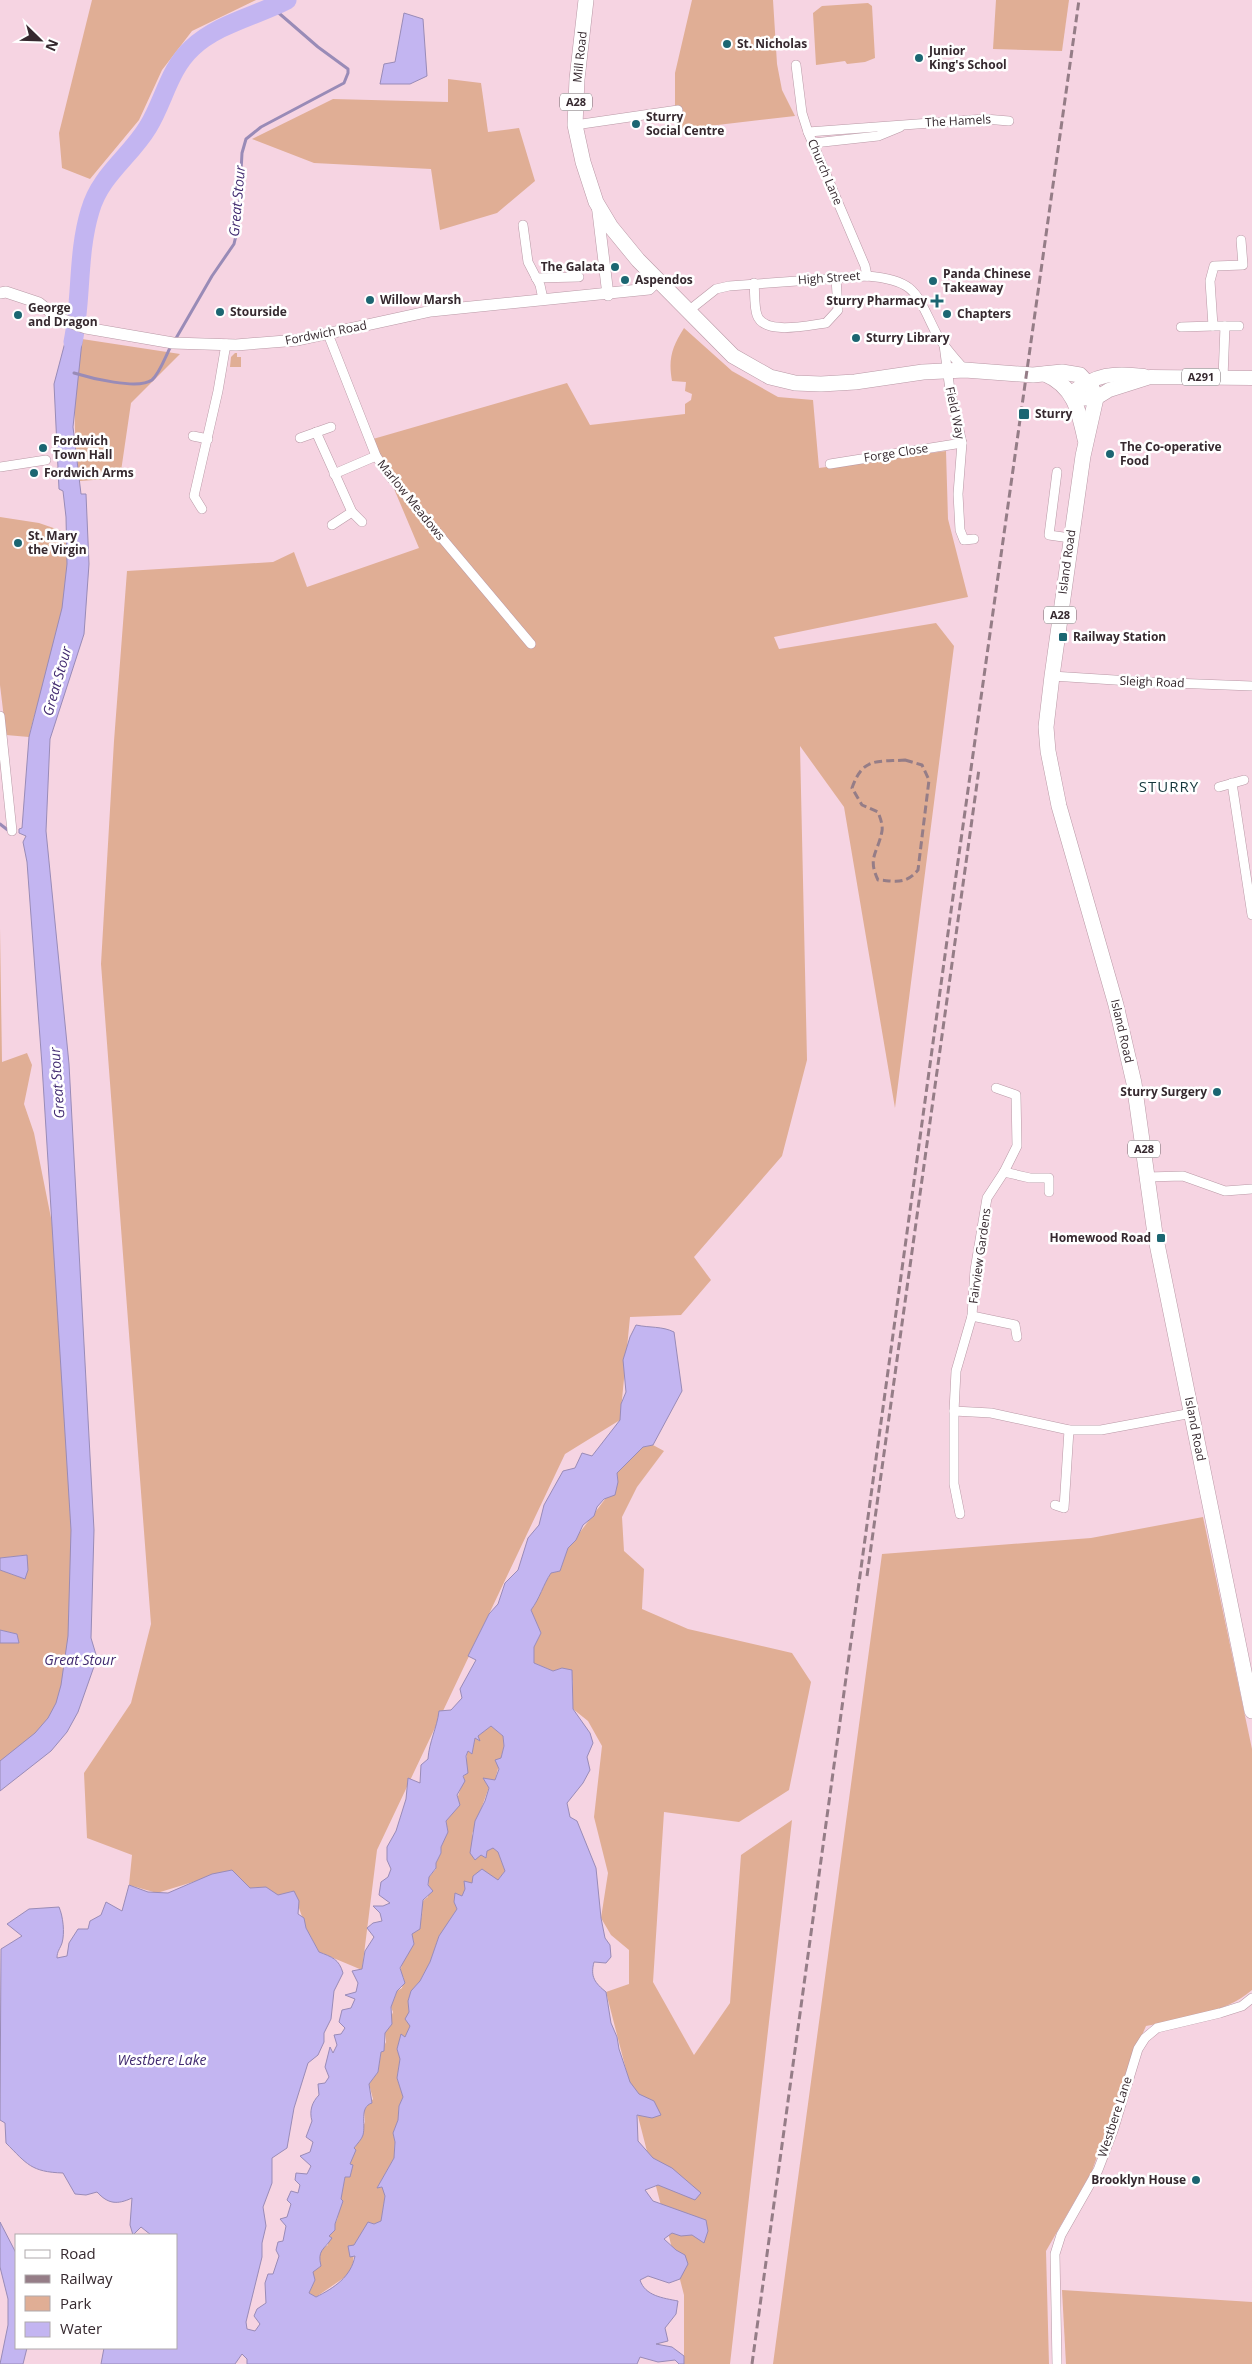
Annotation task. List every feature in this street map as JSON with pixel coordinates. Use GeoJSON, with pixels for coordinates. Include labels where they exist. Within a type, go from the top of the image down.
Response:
{"type":"FeatureCollection","features":[{"type":"Feature","properties":{"kind":"highway","name":"Mill Road"},"geometry":{"type":"LineString","coordinates":[[586,0],[577,80],[575,125],[583,162],[596,202]]}},
{"type":"Feature","properties":{"kind":"highway","name":"A28"},"geometry":{"type":"LineString","coordinates":[[596,202],[611,227],[657,281],[687,312],[733,356],[749,367],[770,376],[795,383],[821,384],[854,382],[947,370],[965,370],[1033,376],[1062,372],[1080,375],[1088,380]]}},
{"type":"Feature","properties":{"kind":"highway"},"geometry":{"type":"LineString","coordinates":[[1045,374],[1055,378],[1073,396]]}},
{"type":"Feature","properties":{"kind":"highway"},"geometry":{"type":"LineString","coordinates":[[1088,380],[1096,398]]}},
{"type":"Feature","properties":{"kind":"highway","name":"Island Road"},"geometry":{"type":"LineString","coordinates":[[1073,396],[1085,442]]}},
{"type":"Feature","properties":{"kind":"highway","name":"Island Road"},"geometry":{"type":"LineString","coordinates":[[1096,398],[1085,442],[1070,538],[1046,727],[1052,774],[1059,806],[1116,1005],[1139,1111],[1155,1234],[1252,1710]]}},
{"type":"Feature","properties":{"kind":"main road","name":"A291"},"geometry":{"type":"LineString","coordinates":[[1073,396],[1088,380],[1100,376],[1125,374],[1150,377],[1252,378]]}},
{"type":"Feature","properties":{"kind":"main road","name":"A291"},"geometry":{"type":"LineString","coordinates":[[1073,396],[1096,398],[1109,390],[1150,377]]}},
{"type":"Feature","properties":{"kind":"street","name":"Church Lane"},"geometry":{"type":"LineString","coordinates":[[796,64],[802,113],[808,132],[865,266],[867,276]]}},
{"type":"Feature","properties":{"kind":"street"},"geometry":{"type":"LineString","coordinates":[[575,125],[678,110]]}},
{"type":"Feature","properties":{"kind":"street","name":"The Hamels"},"geometry":{"type":"LineString","coordinates":[[808,132],[985,119],[1009,120]]}},
{"type":"Feature","properties":{"kind":"street","name":"The Hamels"},"geometry":{"type":"LineString","coordinates":[[814,143],[878,136],[907,124]]}},
{"type":"Feature","properties":{"kind":"street"},"geometry":{"type":"LineString","coordinates":[[596,202],[608,294]]}},
{"type":"Feature","properties":{"kind":"street"},"geometry":{"type":"LineString","coordinates":[[523,225],[528,262],[543,299]]}},
{"type":"Feature","properties":{"kind":"street"},"geometry":{"type":"LineString","coordinates":[[1213,326],[1210,281],[1214,266],[1243,265],[1241,240]]}},
{"type":"Feature","properties":{"kind":"street"},"geometry":{"type":"LineString","coordinates":[[536,278],[579,277]]}},
{"type":"Feature","properties":{"kind":"street","name":"High Street"},"geometry":{"type":"LineString","coordinates":[[687,312],[716,289],[754,284],[836,278],[886,277],[905,284],[913,290],[920,299],[944,345],[965,370]]}},
{"type":"Feature","properties":{"kind":"street"},"geometry":{"type":"LineString","coordinates":[[754,284],[757,314],[761,322],[766,326],[780,328],[826,323],[834,316],[838,310],[836,278]]}},
{"type":"Feature","properties":{"kind":"street","name":"Fordwich Road"},"geometry":{"type":"LineString","coordinates":[[0,293],[6,292],[38,303],[69,324],[86,328],[173,343],[226,344],[298,340],[431,311],[649,289],[657,281]]}},
{"type":"Feature","properties":{"kind":"street"},"geometry":{"type":"LineString","coordinates":[[1223,378],[1225,326]]}},
{"type":"Feature","properties":{"kind":"street"},"geometry":{"type":"LineString","coordinates":[[1181,327],[1238,326]]}},
{"type":"Feature","properties":{"kind":"street","name":"Marlow Meadows"},"geometry":{"type":"LineString","coordinates":[[328,334],[376,456],[388,474],[531,644]]}},
{"type":"Feature","properties":{"kind":"street"},"geometry":{"type":"LineString","coordinates":[[202,509],[194,496],[208,439],[226,344]]}},
{"type":"Feature","properties":{"kind":"street","name":"High Street"},"geometry":{"type":"LineString","coordinates":[[944,345],[947,370]]}},
{"type":"Feature","properties":{"kind":"street","name":"Field Way"},"geometry":{"type":"LineString","coordinates":[[947,370],[962,443],[958,494],[960,530],[964,540],[974,539]]}},
{"type":"Feature","properties":{"kind":"street"},"geometry":{"type":"LineString","coordinates":[[300,438],[331,427]]}},
{"type":"Feature","properties":{"kind":"street"},"geometry":{"type":"LineString","coordinates":[[316,432],[352,512],[362,522]]}},
{"type":"Feature","properties":{"kind":"street"},"geometry":{"type":"LineString","coordinates":[[193,436],[208,439]]}},
{"type":"Feature","properties":{"kind":"street","name":"Forge Close"},"geometry":{"type":"LineString","coordinates":[[830,464],[916,445],[962,443]]}},
{"type":"Feature","properties":{"kind":"street"},"geometry":{"type":"LineString","coordinates":[[334,474],[376,456]]}},
{"type":"Feature","properties":{"kind":"street"},"geometry":{"type":"LineString","coordinates":[[0,467],[46,460]]}},
{"type":"Feature","properties":{"kind":"street"},"geometry":{"type":"LineString","coordinates":[[1057,472],[1049,535],[1070,538]]}},
{"type":"Feature","properties":{"kind":"street"},"geometry":{"type":"LineString","coordinates":[[332,525],[352,512]]}},
{"type":"Feature","properties":{"kind":"street","name":"Sleigh Road"},"geometry":{"type":"LineString","coordinates":[[1052,676],[1252,686]]}},
{"type":"Feature","properties":{"kind":"street"},"geometry":{"type":"LineString","coordinates":[[0,716],[12,830]]}},
{"type":"Feature","properties":{"kind":"street"},"geometry":{"type":"LineString","coordinates":[[1219,787],[1244,780]]}},
{"type":"Feature","properties":{"kind":"street"},"geometry":{"type":"LineString","coordinates":[[1232,783],[1251,888],[1252,915]]}},
{"type":"Feature","properties":{"kind":"street","name":"Fairview Gardens"},"geometry":{"type":"LineString","coordinates":[[960,1514],[954,1484],[956,1371],[972,1316],[976,1270],[987,1198],[1004,1172],[1017,1146],[1016,1095],[996,1088]]}},
{"type":"Feature","properties":{"kind":"street"},"geometry":{"type":"LineString","coordinates":[[1004,1172],[1030,1178],[1049,1178],[1049,1192]]}},
{"type":"Feature","properties":{"kind":"street"},"geometry":{"type":"LineString","coordinates":[[1147,1177],[1183,1176],[1225,1191],[1252,1189]]}},
{"type":"Feature","properties":{"kind":"street","name":"Fairview Gardens"},"geometry":{"type":"LineString","coordinates":[[972,1316],[1015,1325],[1017,1337]]}},
{"type":"Feature","properties":{"kind":"street"},"geometry":{"type":"LineString","coordinates":[[954,1411],[991,1413],[1069,1430],[1108,1429],[1192,1413]]}},
{"type":"Feature","properties":{"kind":"street"},"geometry":{"type":"LineString","coordinates":[[1055,1505],[1064,1508],[1069,1430]]}},
{"type":"Feature","properties":{"kind":"street","name":"Westbere Lane"},"geometry":{"type":"LineString","coordinates":[[1057,2364],[1055,2254],[1061,2235],[1098,2170],[1113,2131],[1138,2049],[1145,2038],[1158,2028],[1220,2014],[1242,2006],[1252,1998]]}},
{"type":"Feature","properties":{"kind":"green space"},"geometry":{"type":"Polygon","coordinates":[[[92,0],[256,0],[192,31],[162,70],[139,120],[90,179],[62,168],[59,133],[92,0]]]}},
{"type":"Feature","properties":{"kind":"green space"},"geometry":{"type":"Polygon","coordinates":[[[692,0],[773,0],[777,64],[782,90],[795,116],[675,130],[675,73],[692,0]]]}},
{"type":"Feature","properties":{"kind":"green space"},"geometry":{"type":"Polygon","coordinates":[[[996,0],[1069,0],[1062,51],[993,49],[996,0]]]}},
{"type":"Feature","properties":{"kind":"green space"},"geometry":{"type":"Polygon","coordinates":[[[868,3],[872,6],[875,58],[865,62],[847,64],[845,61],[816,65],[813,13],[822,6],[868,3]]]}},
{"type":"Feature","properties":{"kind":"green space"},"geometry":{"type":"Polygon","coordinates":[[[448,79],[481,83],[488,132],[519,128],[535,181],[497,213],[440,230],[431,169],[314,163],[252,139],[333,99],[448,102],[448,79]]]}},
{"type":"Feature","properties":{"kind":"green space"},"geometry":{"type":"Polygon","coordinates":[[[684,328],[732,371],[778,397],[813,400],[819,468],[946,451],[948,519],[968,597],[774,637],[779,649],[936,623],[954,646],[895,1108],[844,807],[800,746],[807,1060],[782,1156],[694,1257],[711,1280],[681,1315],[630,1317],[620,1420],[565,1454],[377,1850],[362,1970],[319,1952],[306,1928],[293,1891],[278,1896],[266,1887],[250,1888],[232,1870],[157,1893],[129,1885],[132,1855],[87,1838],[84,1773],[131,1703],[151,1624],[101,964],[114,741],[127,571],[273,562],[294,552],[307,587],[419,548],[373,439],[567,383],[590,425],[685,414],[685,404],[691,400],[692,394],[685,391],[686,382],[672,381],[670,366],[676,341],[684,328]]]}},
{"type":"Feature","properties":{"kind":"green space"},"geometry":{"type":"Polygon","coordinates":[[[82,339],[180,354],[131,403],[120,478],[80,481],[76,446],[75,392],[82,339]]]}},
{"type":"Feature","properties":{"kind":"green space"},"geometry":{"type":"Polygon","coordinates":[[[237,353],[237,357],[241,357],[241,367],[230,367],[231,357],[237,353]]]}},
{"type":"Feature","properties":{"kind":"green space"},"geometry":{"type":"Polygon","coordinates":[[[0,517],[39,523],[65,532],[68,556],[63,608],[29,737],[6,735],[0,685],[0,517]]]}},
{"type":"Feature","properties":{"kind":"green space"},"geometry":{"type":"Polygon","coordinates":[[[0,928],[2,1062],[27,1053],[32,1065],[24,1104],[34,1133],[55,1238],[73,1531],[67,1674],[56,1711],[0,1777],[0,1643],[19,1643],[17,1634],[0,1630],[0,1570],[25,1579],[26,1555],[0,1558],[0,928]]]}},
{"type":"Feature","properties":{"kind":"green space"},"geometry":{"type":"Polygon","coordinates":[[[653,1445],[664,1451],[637,1487],[622,1517],[624,1551],[644,1569],[642,1609],[688,1629],[792,1653],[811,1682],[789,1790],[739,1822],[664,1812],[653,1982],[694,2055],[730,2003],[741,1855],[792,1820],[730,2364],[684,2364],[684,2295],[606,1992],[629,1984],[629,1950],[611,1935],[601,1918],[608,1873],[594,1817],[602,1746],[588,1721],[573,1709],[573,1681],[562,1668],[553,1671],[534,1663],[534,1647],[541,1633],[531,1610],[548,1578],[551,1573],[560,1571],[568,1548],[618,1482],[617,1473],[643,1447],[653,1445]]]}},
{"type":"Feature","properties":{"kind":"green space"},"geometry":{"type":"Polygon","coordinates":[[[1203,1517],[1252,1749],[1252,1990],[1229,2005],[1216,2010],[1188,2018],[1146,2026],[1129,2065],[1092,2171],[1046,2251],[1049,2364],[773,2364],[882,1554],[1091,1538],[1203,1517]]]}},
{"type":"Feature","properties":{"kind":"green space"},"geometry":{"type":"Polygon","coordinates":[[[491,1726],[503,1736],[504,1746],[495,1780],[484,1779],[489,1787],[472,1834],[481,1855],[486,1858],[487,1851],[493,1847],[498,1852],[505,1871],[498,1880],[489,1876],[472,1883],[462,1896],[455,1894],[454,1902],[457,1909],[439,1936],[430,1962],[420,1981],[411,1991],[408,2001],[410,2026],[405,2038],[401,2035],[397,2049],[400,2059],[397,2078],[403,2097],[393,2133],[395,2142],[394,2158],[377,2188],[383,2187],[385,2196],[381,2222],[368,2223],[354,2245],[353,2266],[345,2277],[316,2297],[309,2293],[315,2280],[312,2272],[321,2266],[318,2257],[320,2250],[328,2245],[328,2237],[337,2220],[345,2177],[353,2165],[350,2164],[351,2158],[365,2122],[364,2110],[373,2099],[369,2084],[378,2072],[381,2052],[386,2042],[385,2033],[393,2012],[391,2007],[397,1991],[402,1988],[404,1978],[400,1974],[402,1963],[414,1944],[412,1934],[422,1915],[422,1903],[428,1897],[429,1877],[436,1869],[441,1847],[448,1832],[446,1821],[456,1803],[465,1771],[468,1751],[472,1754],[475,1738],[479,1740],[477,1736],[491,1726]]]}},
{"type":"Feature","properties":{"kind":"green space"},"geometry":{"type":"Polygon","coordinates":[[[1062,2290],[1252,2302],[1252,2364],[1066,2364],[1062,2290]]]}},
{"type":"Feature","properties":{"kind":"water"},"geometry":{"type":"Polygon","coordinates":[[[404,13],[423,19],[427,76],[410,84],[380,84],[384,64],[395,62],[404,13]]]}},
{"type":"Feature","properties":{"kind":"water"},"geometry":{"type":"Polygon","coordinates":[[[72,326],[83,332],[73,427],[81,494],[86,494],[89,564],[84,634],[50,739],[46,831],[69,1064],[94,1530],[91,1638],[97,1658],[78,1712],[67,1732],[51,1751],[0,1791],[0,1761],[35,1733],[48,1718],[56,1703],[61,1685],[68,1636],[71,1530],[42,1065],[27,862],[23,842],[26,836],[19,833],[19,829],[22,828],[29,737],[62,608],[67,564],[66,517],[63,491],[59,489],[54,384],[68,331],[72,326]]]}},
{"type":"Feature","properties":{"kind":"water","name":"Westbere Lake"},"geometry":{"type":"Polygon","coordinates":[[[636,1325],[674,1332],[682,1391],[653,1445],[643,1447],[617,1473],[618,1482],[615,1495],[604,1499],[597,1507],[594,1516],[583,1525],[576,1540],[568,1548],[560,1571],[551,1573],[546,1582],[531,1610],[541,1633],[534,1647],[534,1663],[553,1671],[562,1668],[572,1670],[573,1709],[590,1733],[593,1743],[587,1757],[590,1770],[583,1783],[567,1803],[570,1817],[577,1821],[596,1868],[601,1918],[605,1938],[610,1945],[611,1957],[606,1963],[594,1962],[593,1976],[596,1983],[606,1992],[611,2023],[630,2082],[639,2094],[654,2101],[661,2115],[652,2118],[637,2115],[638,2141],[653,2158],[672,2168],[701,2193],[695,2200],[658,2185],[645,2190],[653,2201],[706,2220],[708,2231],[704,2243],[692,2235],[681,2236],[672,2233],[664,2239],[685,2255],[688,2264],[680,2279],[669,2283],[648,2276],[640,2280],[650,2293],[678,2301],[676,2314],[665,2328],[668,2341],[656,2344],[672,2347],[684,2356],[684,2364],[679,2364],[675,2360],[658,2362],[640,2357],[637,2364],[247,2364],[247,2359],[242,2354],[235,2364],[101,2364],[104,2349],[178,2349],[178,2234],[150,2234],[141,2227],[133,2234],[130,2225],[132,2198],[122,2202],[113,2202],[105,2199],[97,2192],[86,2195],[75,2194],[63,2173],[44,2171],[30,2166],[6,2143],[5,2123],[0,2120],[1,1949],[22,1936],[7,1924],[29,1909],[59,1907],[63,1934],[57,1958],[67,1956],[69,1943],[78,1929],[88,1929],[90,1921],[101,1915],[106,1902],[122,1911],[129,1885],[148,1892],[168,1893],[212,1874],[232,1870],[250,1888],[266,1887],[278,1895],[294,1891],[299,1901],[298,1914],[304,1918],[306,1928],[319,1952],[337,1962],[343,1973],[334,1991],[331,2019],[324,2033],[324,2042],[318,2055],[308,2063],[294,2108],[287,2148],[272,2158],[272,2183],[263,2207],[266,2226],[262,2243],[262,2257],[246,2322],[247,2329],[255,2331],[260,2324],[254,2316],[257,2309],[266,2303],[265,2283],[268,2274],[273,2274],[279,2256],[276,2250],[278,2242],[283,2241],[286,2226],[280,2219],[287,2217],[291,2204],[287,2200],[291,2191],[298,2193],[300,2185],[295,2180],[296,2173],[307,2174],[311,2166],[300,2156],[310,2152],[313,2142],[306,2137],[312,2121],[312,2107],[319,2095],[318,2084],[325,2083],[329,2077],[325,2067],[330,2047],[333,2053],[337,2045],[334,2035],[341,2034],[345,2028],[339,2022],[342,2010],[351,2008],[355,1999],[345,1995],[356,1992],[358,1983],[352,1971],[362,1969],[365,1951],[374,1937],[367,1928],[373,1923],[382,1921],[380,1913],[373,1906],[383,1906],[390,1903],[379,1895],[381,1882],[388,1877],[391,1869],[387,1860],[387,1847],[396,1831],[406,1799],[408,1778],[420,1783],[421,1765],[428,1759],[439,1711],[451,1710],[462,1698],[460,1689],[476,1660],[468,1656],[489,1614],[498,1604],[505,1583],[518,1570],[528,1538],[539,1525],[544,1505],[563,1471],[575,1468],[582,1453],[592,1456],[620,1420],[621,1404],[626,1392],[623,1360],[636,1325]],[[491,1726],[478,1736],[480,1741],[475,1738],[472,1754],[468,1751],[466,1756],[468,1773],[463,1776],[465,1781],[457,1795],[460,1805],[446,1821],[448,1832],[441,1847],[436,1868],[429,1877],[428,1885],[433,1891],[423,1900],[420,1929],[412,1934],[414,1944],[400,1968],[405,1983],[397,1991],[391,2007],[392,2024],[385,2033],[384,2051],[381,2052],[378,2072],[369,2084],[372,2103],[368,2105],[364,2112],[364,2131],[361,2140],[354,2148],[356,2150],[350,2164],[353,2165],[350,2177],[345,2177],[341,2199],[343,2201],[335,2224],[335,2230],[329,2236],[332,2238],[322,2250],[320,2257],[321,2266],[313,2272],[315,2280],[309,2293],[316,2297],[335,2286],[346,2276],[355,2256],[350,2257],[348,2246],[354,2245],[368,2222],[374,2224],[381,2221],[385,2196],[382,2187],[377,2188],[394,2158],[395,2142],[393,2133],[403,2097],[397,2078],[400,2059],[397,2049],[401,2034],[405,2037],[410,2026],[405,2019],[409,2012],[408,2001],[411,1991],[420,1981],[430,1962],[439,1936],[457,1909],[454,1902],[455,1893],[462,1896],[465,1889],[464,1881],[472,1883],[473,1876],[482,1869],[498,1880],[505,1871],[498,1852],[493,1848],[487,1851],[486,1858],[481,1855],[475,1860],[470,1853],[475,1821],[489,1788],[483,1778],[495,1780],[499,1769],[495,1760],[501,1758],[504,1746],[503,1736],[491,1726]]]}},
{"type":"Feature","properties":{"kind":"water"},"geometry":{"type":"Polygon","coordinates":[[[27,1555],[28,1570],[25,1579],[0,1570],[0,1558],[27,1555]]]}},
{"type":"Feature","properties":{"kind":"water"},"geometry":{"type":"Polygon","coordinates":[[[0,1630],[17,1634],[19,1643],[0,1643],[0,1630]]]}},
{"type":"Feature","properties":{"kind":"water"},"geometry":{"type":"Polygon","coordinates":[[[0,2222],[15,2251],[15,2349],[27,2349],[23,2364],[0,2364],[8,2325],[8,2299],[0,2267],[0,2222]]]}},
{"type":"Feature","properties":{"kind":"waterway","name":"Great Stour"},"geometry":{"type":"LineString","coordinates":[[73,342],[86,227],[90,211],[101,187],[148,127],[172,75],[184,56],[202,40],[225,26],[287,0]]}},
{"type":"Feature","properties":{"kind":"waterway","name":"Great Stour"},"geometry":{"type":"LineString","coordinates":[[175,340],[212,276],[234,244],[238,227],[242,153],[246,139],[261,127],[344,83],[348,73],[348,69],[318,47],[273,8]]}},
{"type":"Feature","properties":{"kind":"waterway","name":"Great Stour"},"geometry":{"type":"LineString","coordinates":[[74,373],[114,382],[145,383],[152,380],[158,373],[171,346]]}},
{"type":"Feature","properties":{"kind":"waterway"},"geometry":{"type":"LineString","coordinates":[[0,824],[9,831]]}},
{"type":"Feature","properties":{"kind":"railway"},"geometry":{"type":"LineString","coordinates":[[752,2364],[952,904],[1079,0]]}},
{"type":"Feature","properties":{"kind":"railway"},"geometry":{"type":"LineString","coordinates":[[905,760],[922,765],[929,780],[918,870],[904,880],[878,880],[873,860],[882,831],[881,821],[878,812],[862,805],[852,788],[856,778],[866,766],[878,762],[905,760]]}},
{"type":"Feature","properties":{"kind":"railway"},"geometry":{"type":"LineString","coordinates":[[867,1576],[979,769]]}},
{"type":"Feature","properties":{"kind":"place","name":"St. Nicholas"},"geometry":{"type":"Point","coordinates":[727,44]}},
{"type":"Feature","properties":{"kind":"place","name":"Junior King's School"},"geometry":{"type":"Point","coordinates":[919,58]}},
{"type":"Feature","properties":{"kind":"place","name":"Sturry Social Centre"},"geometry":{"type":"Point","coordinates":[636,124]}},
{"type":"Feature","properties":{"kind":"place","name":"The Galata"},"geometry":{"type":"Point","coordinates":[615,267]}},
{"type":"Feature","properties":{"kind":"place","name":"Aspendos"},"geometry":{"type":"Point","coordinates":[625,280]}},
{"type":"Feature","properties":{"kind":"place","name":"Panda Chinese Takeaway"},"geometry":{"type":"Point","coordinates":[933,281]}},
{"type":"Feature","properties":{"kind":"place","name":"Willow Marsh"},"geometry":{"type":"Point","coordinates":[370,300]}},
{"type":"Feature","properties":{"kind":"place","name":"Sturry Pharmacy"},"geometry":{"type":"Point","coordinates":[937,301]}},
{"type":"Feature","properties":{"kind":"place","name":"Stourside"},"geometry":{"type":"Point","coordinates":[220,312]}},
{"type":"Feature","properties":{"kind":"place","name":"Chapters"},"geometry":{"type":"Point","coordinates":[947,314]}},
{"type":"Feature","properties":{"kind":"place","name":"George and Dragon"},"geometry":{"type":"Point","coordinates":[18,315]}},
{"type":"Feature","properties":{"kind":"place","name":"Sturry Library"},"geometry":{"type":"Point","coordinates":[856,338]}},
{"type":"Feature","properties":{"kind":"place","name":"Sturry"},"geometry":{"type":"Point","coordinates":[1024,414]}},
{"type":"Feature","properties":{"kind":"place","name":"Fordwich Town Hall"},"geometry":{"type":"Point","coordinates":[43,448]}},
{"type":"Feature","properties":{"kind":"place","name":"The Co-operative Food"},"geometry":{"type":"Point","coordinates":[1110,454]}},
{"type":"Feature","properties":{"kind":"place","name":"Fordwich Arms"},"geometry":{"type":"Point","coordinates":[34,473]}},
{"type":"Feature","properties":{"kind":"place","name":"St. Mary the Virgin"},"geometry":{"type":"Point","coordinates":[18,543]}},
{"type":"Feature","properties":{"kind":"place","name":"Railway Station"},"geometry":{"type":"Point","coordinates":[1063,637]}},
{"type":"Feature","properties":{"kind":"place","name":"Sturry Surgery"},"geometry":{"type":"Point","coordinates":[1217,1092]}},
{"type":"Feature","properties":{"kind":"place","name":"Homewood Road"},"geometry":{"type":"Point","coordinates":[1161,1238]}},
{"type":"Feature","properties":{"kind":"place","name":"Brooklyn House"},"geometry":{"type":"Point","coordinates":[1196,2180]}},
{"type":"Feature","properties":{"kind":"district","name":"STURRY"},"geometry":{"type":"Point","coordinates":[1169,787]}}]}
